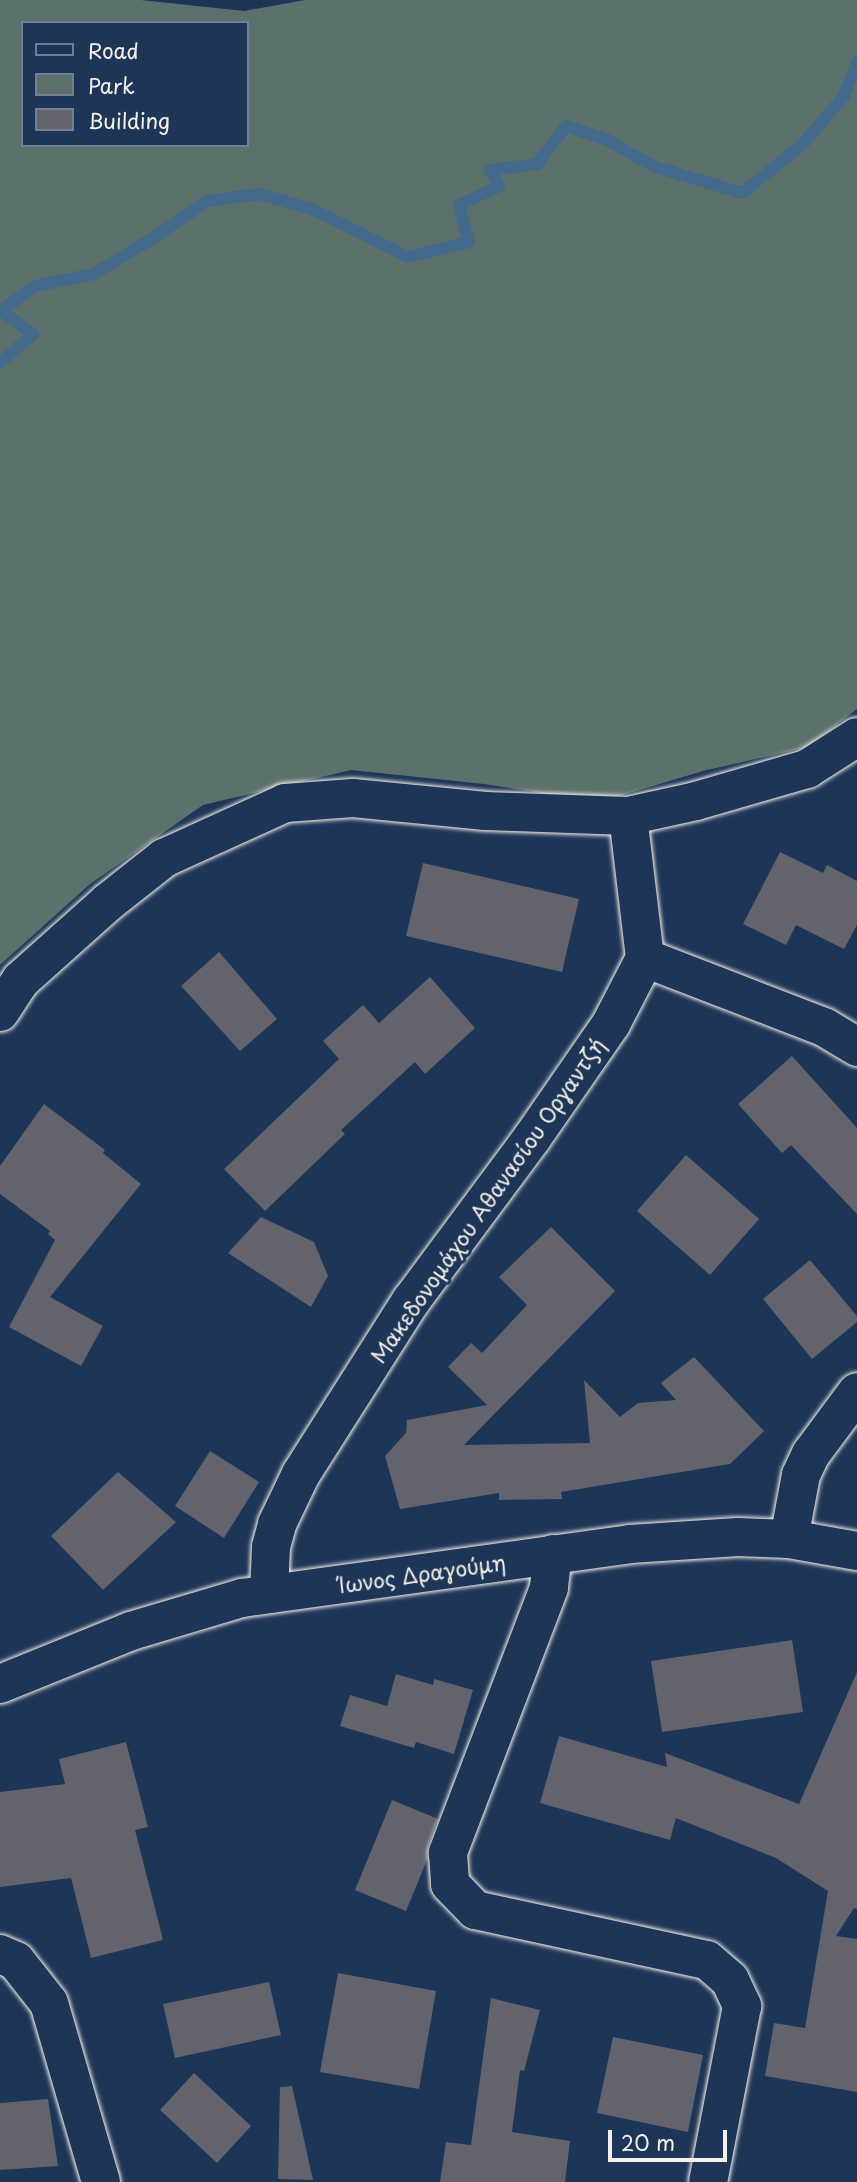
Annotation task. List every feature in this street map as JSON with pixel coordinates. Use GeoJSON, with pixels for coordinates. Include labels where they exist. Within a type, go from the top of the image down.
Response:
{"type":"FeatureCollection","features":[{"type":"Feature","properties":{"kind":"street"},"geometry":{"type":"LineString","coordinates":[[0,1012],[21,980],[107,903],[164,858],[285,803],[353,798],[485,811],[628,816],[696,801],[807,769],[857,737]]}},
{"type":"Feature","properties":{"kind":"street"},"geometry":{"type":"LineString","coordinates":[[628,816],[645,958],[824,1027],[857,1047]]}},
{"type":"Feature","properties":{"kind":"street","name":"Μακεδονομάχου Αθανασίου Οργαντζή"},"geometry":{"type":"LineString","coordinates":[[269,1594],[271,1547],[277,1524],[301,1474],[411,1301],[532,1138],[611,1024],[645,958]]}},
{"type":"Feature","properties":{"kind":"street"},"geometry":{"type":"LineString","coordinates":[[789,1539],[801,1475],[811,1454],[857,1392]]}},
{"type":"Feature","properties":{"kind":"street","name":"Ίωνος Δραγούμη"},"geometry":{"type":"LineString","coordinates":[[0,1684],[131,1631],[242,1598],[553,1554],[672,1541],[789,1539],[857,1551]]}},
{"type":"Feature","properties":{"kind":"street"},"geometry":{"type":"LineString","coordinates":[[553,1554],[549,1588],[448,1853],[450,1884],[475,1910],[707,1960],[730,1980],[742,2006],[708,2182]]}},
{"type":"Feature","properties":{"kind":"street"},"geometry":{"type":"LineString","coordinates":[[0,1954],[16,1961],[49,2003],[101,2182]]}},
{"type":"Feature","properties":{"kind":"green space"},"geometry":{"type":"Polygon","coordinates":[[[0,0],[141,0],[244,11],[305,0],[857,0],[857,709],[808,747],[703,771],[599,802],[484,784],[351,770],[203,805],[90,884],[0,965],[0,0]]]}},
{"type":"Feature","properties":{"kind":"building"},"geometry":{"type":"Polygon","coordinates":[[[780,852],[823,873],[827,865],[857,881],[857,925],[844,949],[796,925],[786,945],[743,924],[780,852]]]}},
{"type":"Feature","properties":{"kind":"building"},"geometry":{"type":"Polygon","coordinates":[[[423,863],[579,899],[562,972],[406,936],[423,863]]]}},
{"type":"Feature","properties":{"kind":"building"},"geometry":{"type":"Polygon","coordinates":[[[219,952],[277,1019],[240,1051],[181,986],[219,952]]]}},
{"type":"Feature","properties":{"kind":"building"},"geometry":{"type":"Polygon","coordinates":[[[430,977],[475,1028],[425,1074],[415,1062],[341,1130],[345,1134],[265,1211],[224,1169],[339,1059],[323,1041],[363,1005],[379,1023],[430,977]]]}},
{"type":"Feature","properties":{"kind":"building"},"geometry":{"type":"Polygon","coordinates":[[[792,1056],[857,1128],[857,1214],[791,1145],[782,1153],[738,1104],[792,1056]]]}},
{"type":"Feature","properties":{"kind":"building"},"geometry":{"type":"Polygon","coordinates":[[[44,1104],[105,1150],[103,1153],[141,1184],[50,1297],[103,1326],[81,1366],[9,1327],[55,1240],[48,1234],[50,1231],[0,1194],[0,1166],[44,1104]]]}},
{"type":"Feature","properties":{"kind":"building"},"geometry":{"type":"Polygon","coordinates":[[[686,1155],[759,1219],[710,1275],[637,1211],[686,1155]]]}},
{"type":"Feature","properties":{"kind":"building"},"geometry":{"type":"Polygon","coordinates":[[[261,1217],[314,1242],[328,1276],[311,1307],[228,1253],[261,1217]]]}},
{"type":"Feature","properties":{"kind":"building"},"geometry":{"type":"Polygon","coordinates":[[[551,1227],[615,1291],[464,1445],[590,1443],[584,1380],[620,1417],[638,1403],[676,1400],[661,1383],[694,1357],[764,1431],[730,1464],[561,1492],[562,1499],[499,1500],[499,1493],[400,1509],[385,1456],[406,1433],[407,1420],[487,1405],[448,1367],[471,1343],[482,1353],[527,1305],[499,1277],[551,1227]]]}},
{"type":"Feature","properties":{"kind":"building"},"geometry":{"type":"Polygon","coordinates":[[[810,1260],[857,1316],[857,1322],[812,1359],[763,1299],[810,1260]]]}},
{"type":"Feature","properties":{"kind":"building"},"geometry":{"type":"Polygon","coordinates":[[[210,1451],[259,1482],[224,1538],[175,1506],[210,1451]]]}},
{"type":"Feature","properties":{"kind":"building"},"geometry":{"type":"Polygon","coordinates":[[[118,1472],[176,1522],[103,1590],[51,1536],[118,1472]]]}},
{"type":"Feature","properties":{"kind":"building"},"geometry":{"type":"Polygon","coordinates":[[[792,1640],[803,1712],[662,1732],[651,1661],[792,1640]]]}},
{"type":"Feature","properties":{"kind":"building"},"geometry":{"type":"Polygon","coordinates":[[[857,1672],[857,1909],[854,1908],[836,1936],[857,1939],[857,2092],[765,2076],[774,2023],[805,2028],[828,1891],[776,1858],[676,1818],[670,1840],[540,1803],[559,1736],[667,1767],[665,1753],[799,1804],[857,1672]]]}},
{"type":"Feature","properties":{"kind":"building"},"geometry":{"type":"Polygon","coordinates":[[[396,1674],[433,1685],[434,1679],[473,1690],[454,1754],[416,1742],[414,1748],[340,1726],[350,1695],[387,1706],[396,1674]]]}},
{"type":"Feature","properties":{"kind":"building"},"geometry":{"type":"Polygon","coordinates":[[[126,1742],[148,1827],[135,1830],[163,1940],[91,1958],[71,1878],[0,1887],[0,1792],[65,1784],[59,1759],[126,1742]]]}},
{"type":"Feature","properties":{"kind":"building"},"geometry":{"type":"Polygon","coordinates":[[[392,1800],[438,1819],[428,1845],[427,1860],[406,1911],[355,1890],[392,1800]]]}},
{"type":"Feature","properties":{"kind":"building"},"geometry":{"type":"Polygon","coordinates":[[[338,1973],[436,1991],[419,2089],[320,2072],[338,1973]]]}},
{"type":"Feature","properties":{"kind":"building"},"geometry":{"type":"Polygon","coordinates":[[[269,1982],[281,2035],[175,2058],[163,2004],[269,1982]]]}},
{"type":"Feature","properties":{"kind":"building"},"geometry":{"type":"Polygon","coordinates":[[[491,1998],[540,2010],[524,2071],[520,2070],[512,2132],[570,2141],[565,2182],[440,2182],[446,2142],[471,2145],[491,1998]]]}},
{"type":"Feature","properties":{"kind":"building"},"geometry":{"type":"Polygon","coordinates":[[[613,2037],[703,2055],[688,2132],[597,2113],[613,2037]]]}},
{"type":"Feature","properties":{"kind":"building"},"geometry":{"type":"Polygon","coordinates":[[[194,2073],[251,2126],[217,2163],[160,2110],[194,2073]]]}},
{"type":"Feature","properties":{"kind":"building"},"geometry":{"type":"Polygon","coordinates":[[[292,2086],[313,2180],[278,2179],[280,2087],[292,2086]]]}},
{"type":"Feature","properties":{"kind":"building"},"geometry":{"type":"Polygon","coordinates":[[[48,2099],[58,2166],[0,2170],[0,2103],[48,2099]]]}},
{"type":"Feature","properties":{"kind":"waterway"},"geometry":{"type":"LineString","coordinates":[[0,363],[33,334],[1,311],[35,286],[94,274],[207,201],[259,194],[312,209],[408,257],[469,242],[459,205],[499,186],[490,170],[537,164],[566,126],[607,140],[655,167],[742,193],[802,145],[844,96],[857,62]]}}]}
